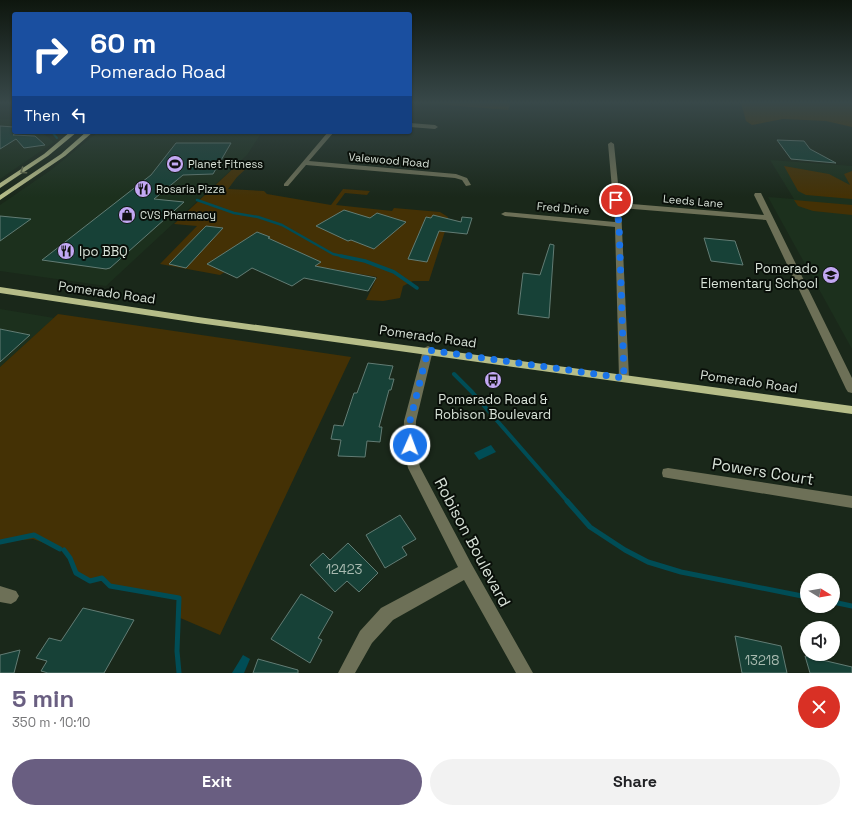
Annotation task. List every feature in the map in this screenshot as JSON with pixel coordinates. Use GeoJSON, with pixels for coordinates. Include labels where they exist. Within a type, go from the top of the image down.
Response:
{"type":"FeatureCollection","features":[{"type":"Feature","properties":{"kind":"main road"},"geometry":{"type":"LineString","coordinates":[[0,186],[46,155],[72,134]]}},
{"type":"Feature","properties":{"kind":"main road"},"geometry":{"type":"LineString","coordinates":[[0,198],[63,155],[88,134]]}},
{"type":"Feature","properties":{"kind":"main road","name":"Pomerado Road"},"geometry":{"type":"LineString","coordinates":[[0,290],[198,320],[428,350],[852,410]]}},
{"type":"Feature","properties":{"kind":"street"},"geometry":{"type":"LineString","coordinates":[[286,185],[329,134]]}},
{"type":"Feature","properties":{"kind":"street"},"geometry":{"type":"LineString","coordinates":[[611,144],[619,224],[624,378]]}},
{"type":"Feature","properties":{"kind":"street","name":"Valewood Road"},"geometry":{"type":"LineString","coordinates":[[305,163],[456,176],[464,179],[468,185]]}},
{"type":"Feature","properties":{"kind":"street"},"geometry":{"type":"LineString","coordinates":[[758,195],[852,389]]}},
{"type":"Feature","properties":{"kind":"street","name":"Leeds Lane"},"geometry":{"type":"LineString","coordinates":[[617,205],[768,218]]}},
{"type":"Feature","properties":{"kind":"street","name":"Fred Drive"},"geometry":{"type":"LineString","coordinates":[[505,214],[619,224]]}},
{"type":"Feature","properties":{"kind":"street","name":"Robison Boulevard"},"geometry":{"type":"LineString","coordinates":[[428,350],[410,421],[410,445],[414,468],[467,570],[525,673]]}},
{"type":"Feature","properties":{"kind":"street","name":"Powers Court"},"geometry":{"type":"LineString","coordinates":[[668,474],[852,502]]}},
{"type":"Feature","properties":{"kind":"street"},"geometry":{"type":"LineString","coordinates":[[346,673],[366,637],[387,614],[467,570]]}},
{"type":"Feature","properties":{"kind":"shaded area"},"geometry":{"type":"Polygon","coordinates":[[[0,133],[44,134],[54,142],[0,179],[0,133]]]}},
{"type":"Feature","properties":{"kind":"shaded area"},"geometry":{"type":"Polygon","coordinates":[[[96,134],[261,134],[247,155],[106,286],[0,271],[0,205],[51,170],[96,134]]]}},
{"type":"Feature","properties":{"kind":"shaded area","name":"Pomerado Elementary School"},"geometry":{"type":"Polygon","coordinates":[[[770,160],[852,166],[852,349],[768,197],[794,199],[770,160]]]}},
{"type":"Feature","properties":{"kind":"shaded area"},"geometry":{"type":"Polygon","coordinates":[[[239,163],[249,166],[237,177],[228,189],[264,191],[267,194],[331,205],[343,189],[370,191],[367,195],[345,193],[336,205],[392,211],[394,208],[440,212],[448,217],[447,225],[429,281],[413,281],[403,286],[400,298],[383,301],[366,300],[377,277],[326,268],[317,278],[258,252],[220,275],[160,264],[197,226],[174,224],[239,163]]]}},
{"type":"Feature","properties":{"kind":"shaded area"},"geometry":{"type":"Polygon","coordinates":[[[784,166],[829,174],[850,185],[844,174],[852,171],[852,199],[806,195],[798,191],[784,166]]]}},
{"type":"Feature","properties":{"kind":"shaded area"},"geometry":{"type":"Polygon","coordinates":[[[794,200],[852,205],[852,215],[813,211],[798,206],[794,200]]]}},
{"type":"Feature","properties":{"kind":"shaded area"},"geometry":{"type":"Polygon","coordinates":[[[0,309],[54,318],[0,367],[0,309]]]}},
{"type":"Feature","properties":{"kind":"shaded area"},"geometry":{"type":"Polygon","coordinates":[[[58,314],[351,357],[220,635],[178,617],[179,598],[110,586],[102,578],[90,581],[76,573],[64,550],[33,539],[0,542],[0,367],[58,314]]]}},
{"type":"Feature","properties":{"kind":"water"},"geometry":{"type":"Polygon","coordinates":[[[491,445],[496,452],[479,460],[474,453],[491,445]]]}},
{"type":"Feature","properties":{"kind":"water"},"geometry":{"type":"Polygon","coordinates":[[[243,655],[250,659],[244,673],[232,673],[243,655]]]}},
{"type":"Feature","properties":{"kind":"building"},"geometry":{"type":"Polygon","coordinates":[[[0,133],[35,136],[45,145],[24,148],[16,139],[0,149],[0,133]]]}},
{"type":"Feature","properties":{"kind":"building"},"geometry":{"type":"Polygon","coordinates":[[[777,140],[804,141],[810,149],[836,163],[791,159],[777,140]]]}},
{"type":"Feature","properties":{"kind":"building"},"geometry":{"type":"Polygon","coordinates":[[[176,143],[231,143],[213,174],[183,175],[154,199],[184,202],[110,268],[106,269],[42,260],[151,175],[176,143]]]}},
{"type":"Feature","properties":{"kind":"building"},"geometry":{"type":"Polygon","coordinates":[[[344,210],[370,218],[377,213],[406,222],[374,249],[351,240],[348,241],[316,226],[344,210]]]}},
{"type":"Feature","properties":{"kind":"building"},"geometry":{"type":"Polygon","coordinates":[[[433,215],[461,222],[462,217],[472,218],[467,234],[439,231],[427,262],[408,259],[426,217],[431,218],[433,215]]]}},
{"type":"Feature","properties":{"kind":"building"},"geometry":{"type":"Polygon","coordinates":[[[0,216],[31,219],[0,241],[0,216]]]}},
{"type":"Feature","properties":{"kind":"building"},"geometry":{"type":"Polygon","coordinates":[[[206,226],[223,228],[186,268],[169,264],[206,226]]]}},
{"type":"Feature","properties":{"kind":"building"},"geometry":{"type":"Polygon","coordinates":[[[257,232],[321,262],[315,266],[376,278],[368,291],[304,278],[292,286],[252,268],[237,278],[207,264],[257,232]]]}},
{"type":"Feature","properties":{"kind":"building"},"geometry":{"type":"Polygon","coordinates":[[[704,238],[735,241],[743,265],[711,261],[704,238]]]}},
{"type":"Feature","properties":{"kind":"building"},"geometry":{"type":"Polygon","coordinates":[[[550,244],[554,245],[549,318],[518,314],[523,273],[540,275],[550,244]]]}},
{"type":"Feature","properties":{"kind":"building"},"geometry":{"type":"Polygon","coordinates":[[[0,329],[30,335],[0,362],[0,329]]]}},
{"type":"Feature","properties":{"kind":"building"},"geometry":{"type":"Polygon","coordinates":[[[368,363],[393,366],[389,379],[394,379],[391,390],[389,390],[379,427],[382,427],[380,442],[367,441],[365,457],[338,456],[341,440],[331,439],[334,425],[343,426],[354,393],[357,393],[368,363]]]}},
{"type":"Feature","properties":{"kind":"building"},"geometry":{"type":"Polygon","coordinates":[[[400,515],[416,539],[402,547],[407,555],[385,568],[366,535],[400,515]]]}},
{"type":"Feature","properties":{"kind":"building"},"geometry":{"type":"Polygon","coordinates":[[[348,543],[378,573],[359,592],[347,581],[335,592],[310,565],[323,553],[330,560],[348,543]]]}},
{"type":"Feature","properties":{"kind":"building"},"geometry":{"type":"Polygon","coordinates":[[[301,594],[333,612],[318,638],[322,640],[310,663],[271,639],[301,594]]]}},
{"type":"Feature","properties":{"kind":"building"},"geometry":{"type":"Polygon","coordinates":[[[83,608],[134,620],[104,673],[48,673],[41,671],[47,661],[36,658],[49,638],[61,641],[83,608]]]}},
{"type":"Feature","properties":{"kind":"building"},"geometry":{"type":"Polygon","coordinates":[[[735,636],[781,646],[787,673],[742,673],[735,636]]]}},
{"type":"Feature","properties":{"kind":"building"},"geometry":{"type":"Polygon","coordinates":[[[20,650],[14,673],[0,673],[0,655],[20,650]]]}},
{"type":"Feature","properties":{"kind":"building"},"geometry":{"type":"Polygon","coordinates":[[[258,659],[298,670],[298,673],[253,673],[258,659]]]}},
{"type":"Feature","properties":{"kind":"building"},"geometry":{"type":"Polygon","coordinates":[[[806,661],[826,661],[852,667],[852,673],[810,673],[806,661]]]}},
{"type":"Feature","properties":{"kind":"waterway"},"geometry":{"type":"LineString","coordinates":[[54,134],[57,138]]}},
{"type":"Feature","properties":{"kind":"waterway"},"geometry":{"type":"LineString","coordinates":[[197,200],[234,213],[258,217],[282,225],[333,254],[346,257]]}},
{"type":"Feature","properties":{"kind":"waterway"},"geometry":{"type":"LineString","coordinates":[[341,256],[365,261],[394,272],[417,288]]}},
{"type":"Feature","properties":{"kind":"waterway"},"geometry":{"type":"LineString","coordinates":[[454,374],[472,392],[568,502]]}},
{"type":"Feature","properties":{"kind":"waterway"},"geometry":{"type":"LineString","coordinates":[[567,501],[590,527],[625,550],[648,562],[681,572],[800,596]]}},
{"type":"Feature","properties":{"kind":"waterway"},"geometry":{"type":"LineString","coordinates":[[0,542],[34,535],[60,549]]}},
{"type":"Feature","properties":{"kind":"waterway"},"geometry":{"type":"LineString","coordinates":[[64,550],[70,558],[76,573],[90,581],[102,578],[110,586],[179,598],[177,651],[179,673]]}},
{"type":"Feature","properties":{"kind":"waterway"},"geometry":{"type":"LineString","coordinates":[[840,603],[852,606]]}},
{"type":"Feature","properties":{"kind":"place","name":"Planet Fitness"},"geometry":{"type":"Point","coordinates":[175,164]}},
{"type":"Feature","properties":{"kind":"place","name":"Rosaria Pizza"},"geometry":{"type":"Point","coordinates":[143,189]}},
{"type":"Feature","properties":{"kind":"place","name":"CVS Pharmacy"},"geometry":{"type":"Point","coordinates":[127,215]}},
{"type":"Feature","properties":{"kind":"place","name":"Ipo BBQ"},"geometry":{"type":"Point","coordinates":[66,251]}},
{"type":"Feature","properties":{"kind":"place","name":"Pomerado Elementary School"},"geometry":{"type":"Point","coordinates":[831,275]}},
{"type":"Feature","properties":{"kind":"place","name":"Pomerado Road & Robison Boulevard"},"geometry":{"type":"Point","coordinates":[493,380]}},
{"type":"Feature","properties":{"kind":"route"},"geometry":{"type":"LineString","coordinates":[[410,445],[410,421],[428,350],[624,378],[619,224],[616,200]]}}]}
